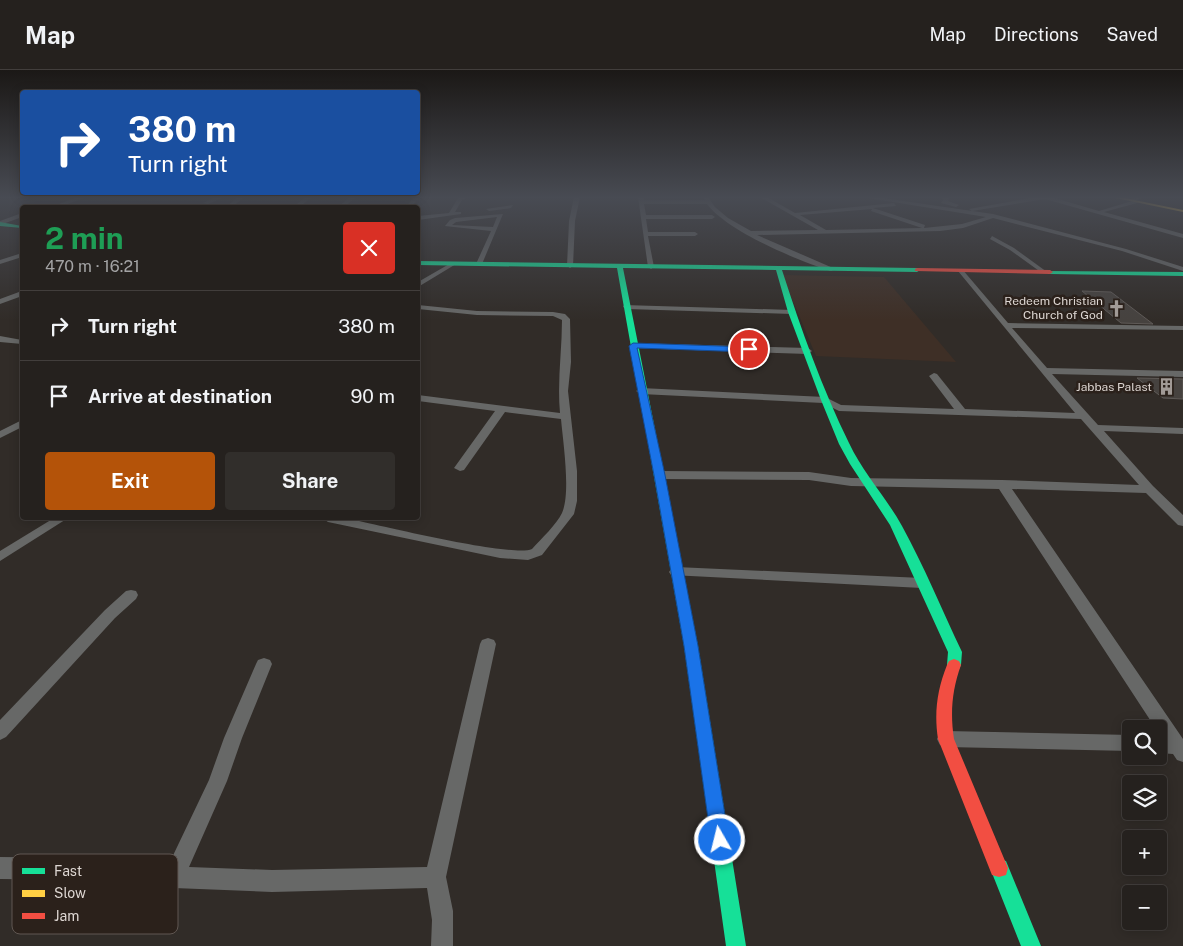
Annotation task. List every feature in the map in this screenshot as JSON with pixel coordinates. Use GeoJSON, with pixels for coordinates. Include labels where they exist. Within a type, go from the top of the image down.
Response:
{"type":"FeatureCollection","features":[{"type":"Feature","properties":{"kind":"main road"},"geometry":{"type":"LineString","coordinates":[[420,264],[1183,274]]}},
{"type":"Feature","properties":{"kind":"main road"},"geometry":{"type":"LineString","coordinates":[[620,266],[641,390],[660,475],[676,572],[691,646],[736,946]]}},
{"type":"Feature","properties":{"kind":"main road"},"geometry":{"type":"LineString","coordinates":[[779,269],[792,312],[825,400],[848,450],[896,525],[955,652],[956,660],[947,681],[942,720],[946,738],[1031,946]]}},
{"type":"Feature","properties":{"kind":"street"},"geometry":{"type":"LineString","coordinates":[[480,264],[490,238]]}},
{"type":"Feature","properties":{"kind":"street"},"geometry":{"type":"LineString","coordinates":[[570,266],[571,238]]}},
{"type":"Feature","properties":{"kind":"street"},"geometry":{"type":"LineString","coordinates":[[646,238],[651,267]]}},
{"type":"Feature","properties":{"kind":"street"},"geometry":{"type":"LineString","coordinates":[[762,238],[831,269]]}},
{"type":"Feature","properties":{"kind":"street"},"geometry":{"type":"LineString","coordinates":[[992,238],[1012,249],[1044,272]]}},
{"type":"Feature","properties":{"kind":"street"},"geometry":{"type":"LineString","coordinates":[[1077,238],[1124,250],[1183,269]]}},
{"type":"Feature","properties":{"kind":"street"},"geometry":{"type":"LineString","coordinates":[[0,262],[20,256]]}},
{"type":"Feature","properties":{"kind":"street"},"geometry":{"type":"LineString","coordinates":[[420,284],[453,264]]}},
{"type":"Feature","properties":{"kind":"street"},"geometry":{"type":"LineString","coordinates":[[960,270],[1044,371],[1097,428],[1148,489],[1177,511],[1183,522]]}},
{"type":"Feature","properties":{"kind":"street"},"geometry":{"type":"LineString","coordinates":[[0,302],[20,295]]}},
{"type":"Feature","properties":{"kind":"street"},"geometry":{"type":"LineString","coordinates":[[338,520],[500,554],[528,556],[537,552],[568,514],[571,471],[564,391],[566,318],[537,313],[477,313],[420,307]]}},
{"type":"Feature","properties":{"kind":"street"},"geometry":{"type":"LineString","coordinates":[[627,307],[792,312]]}},
{"type":"Feature","properties":{"kind":"street"},"geometry":{"type":"LineString","coordinates":[[1005,325],[1183,328]]}},
{"type":"Feature","properties":{"kind":"street"},"geometry":{"type":"LineString","coordinates":[[0,338],[20,342]]}},
{"type":"Feature","properties":{"kind":"street"},"geometry":{"type":"LineString","coordinates":[[633,346],[808,351]]}},
{"type":"Feature","properties":{"kind":"street"},"geometry":{"type":"LineString","coordinates":[[1044,371],[1183,374]]}},
{"type":"Feature","properties":{"kind":"street"},"geometry":{"type":"LineString","coordinates":[[934,376],[961,411]]}},
{"type":"Feature","properties":{"kind":"street"},"geometry":{"type":"LineString","coordinates":[[641,390],[825,400],[840,408],[1085,416]]}},
{"type":"Feature","properties":{"kind":"street"},"geometry":{"type":"LineString","coordinates":[[420,398],[567,417]]}},
{"type":"Feature","properties":{"kind":"street"},"geometry":{"type":"LineString","coordinates":[[460,468],[501,410]]}},
{"type":"Feature","properties":{"kind":"street"},"geometry":{"type":"LineString","coordinates":[[0,435],[20,424]]}},
{"type":"Feature","properties":{"kind":"street"},"geometry":{"type":"LineString","coordinates":[[1097,428],[1183,430]]}},
{"type":"Feature","properties":{"kind":"street"},"geometry":{"type":"LineString","coordinates":[[660,475],[809,476],[851,482],[1002,484],[1148,489]]}},
{"type":"Feature","properties":{"kind":"street"},"geometry":{"type":"LineString","coordinates":[[1002,484],[1180,750]]}},
{"type":"Feature","properties":{"kind":"street"},"geometry":{"type":"LineString","coordinates":[[0,557],[59,520]]}},
{"type":"Feature","properties":{"kind":"street"},"geometry":{"type":"LineString","coordinates":[[676,572],[922,583]]}},
{"type":"Feature","properties":{"kind":"street"},"geometry":{"type":"LineString","coordinates":[[0,732],[110,614],[131,595]]}},
{"type":"Feature","properties":{"kind":"street"},"geometry":{"type":"LineString","coordinates":[[442,946],[444,926],[442,901],[435,877],[488,644]]}},
{"type":"Feature","properties":{"kind":"street"},"geometry":{"type":"LineString","coordinates":[[178,868],[218,781],[233,738],[264,664]]}},
{"type":"Feature","properties":{"kind":"street"},"geometry":{"type":"LineString","coordinates":[[946,738],[1122,744]]}},
{"type":"Feature","properties":{"kind":"street"},"geometry":{"type":"LineString","coordinates":[[1167,747],[1180,750]]}},
{"type":"Feature","properties":{"kind":"street"},"geometry":{"type":"LineString","coordinates":[[178,877],[272,882],[435,877]]}},
{"type":"Feature","properties":{"kind":"shaded area"},"geometry":{"type":"Polygon","coordinates":[[[782,275],[884,277],[956,362],[816,356],[782,275]]]}},
{"type":"Feature","properties":{"kind":"building","name":"Redeem Christian Church of God"},"geometry":{"type":"Polygon","coordinates":[[[1082,291],[1111,292],[1153,324],[1121,323],[1082,291]]]}},
{"type":"Feature","properties":{"kind":"building","name":"Jabbas Palast"},"geometry":{"type":"Polygon","coordinates":[[[1137,378],[1183,379],[1183,399],[1163,398],[1137,378]]]}},
{"type":"Feature","properties":{"kind":"traffic: fast"},"geometry":{"type":"LineString","coordinates":[[420,263],[917,270]]}},
{"type":"Feature","properties":{"kind":"traffic: fast"},"geometry":{"type":"LineString","coordinates":[[620,266],[691,646],[736,946]]}},
{"type":"Feature","properties":{"kind":"traffic: fast"},"geometry":{"type":"LineString","coordinates":[[779,269],[792,312],[825,400],[844,444],[855,464],[896,525],[955,652],[954,665]]}},
{"type":"Feature","properties":{"kind":"traffic: fast"},"geometry":{"type":"LineString","coordinates":[[1050,272],[1183,274]]}},
{"type":"Feature","properties":{"kind":"traffic: fast"},"geometry":{"type":"LineString","coordinates":[[999,868],[1031,946]]}},
{"type":"Feature","properties":{"kind":"traffic: jam"},"geometry":{"type":"LineString","coordinates":[[917,270],[1050,272]]}},
{"type":"Feature","properties":{"kind":"traffic: jam"},"geometry":{"type":"LineString","coordinates":[[954,665],[944,702],[946,739],[999,868]]}},
{"type":"Feature","properties":{"kind":"place","name":"Redeem Christian Church of God"},"geometry":{"type":"Point","coordinates":[1117,308]}},
{"type":"Feature","properties":{"kind":"place","name":"Jabbas Palast"},"geometry":{"type":"Point","coordinates":[1166,387]}},
{"type":"Feature","properties":{"kind":"route"},"geometry":{"type":"LineString","coordinates":[[720,840],[691,646],[676,572],[660,475],[633,346],[749,349]]}}]}
